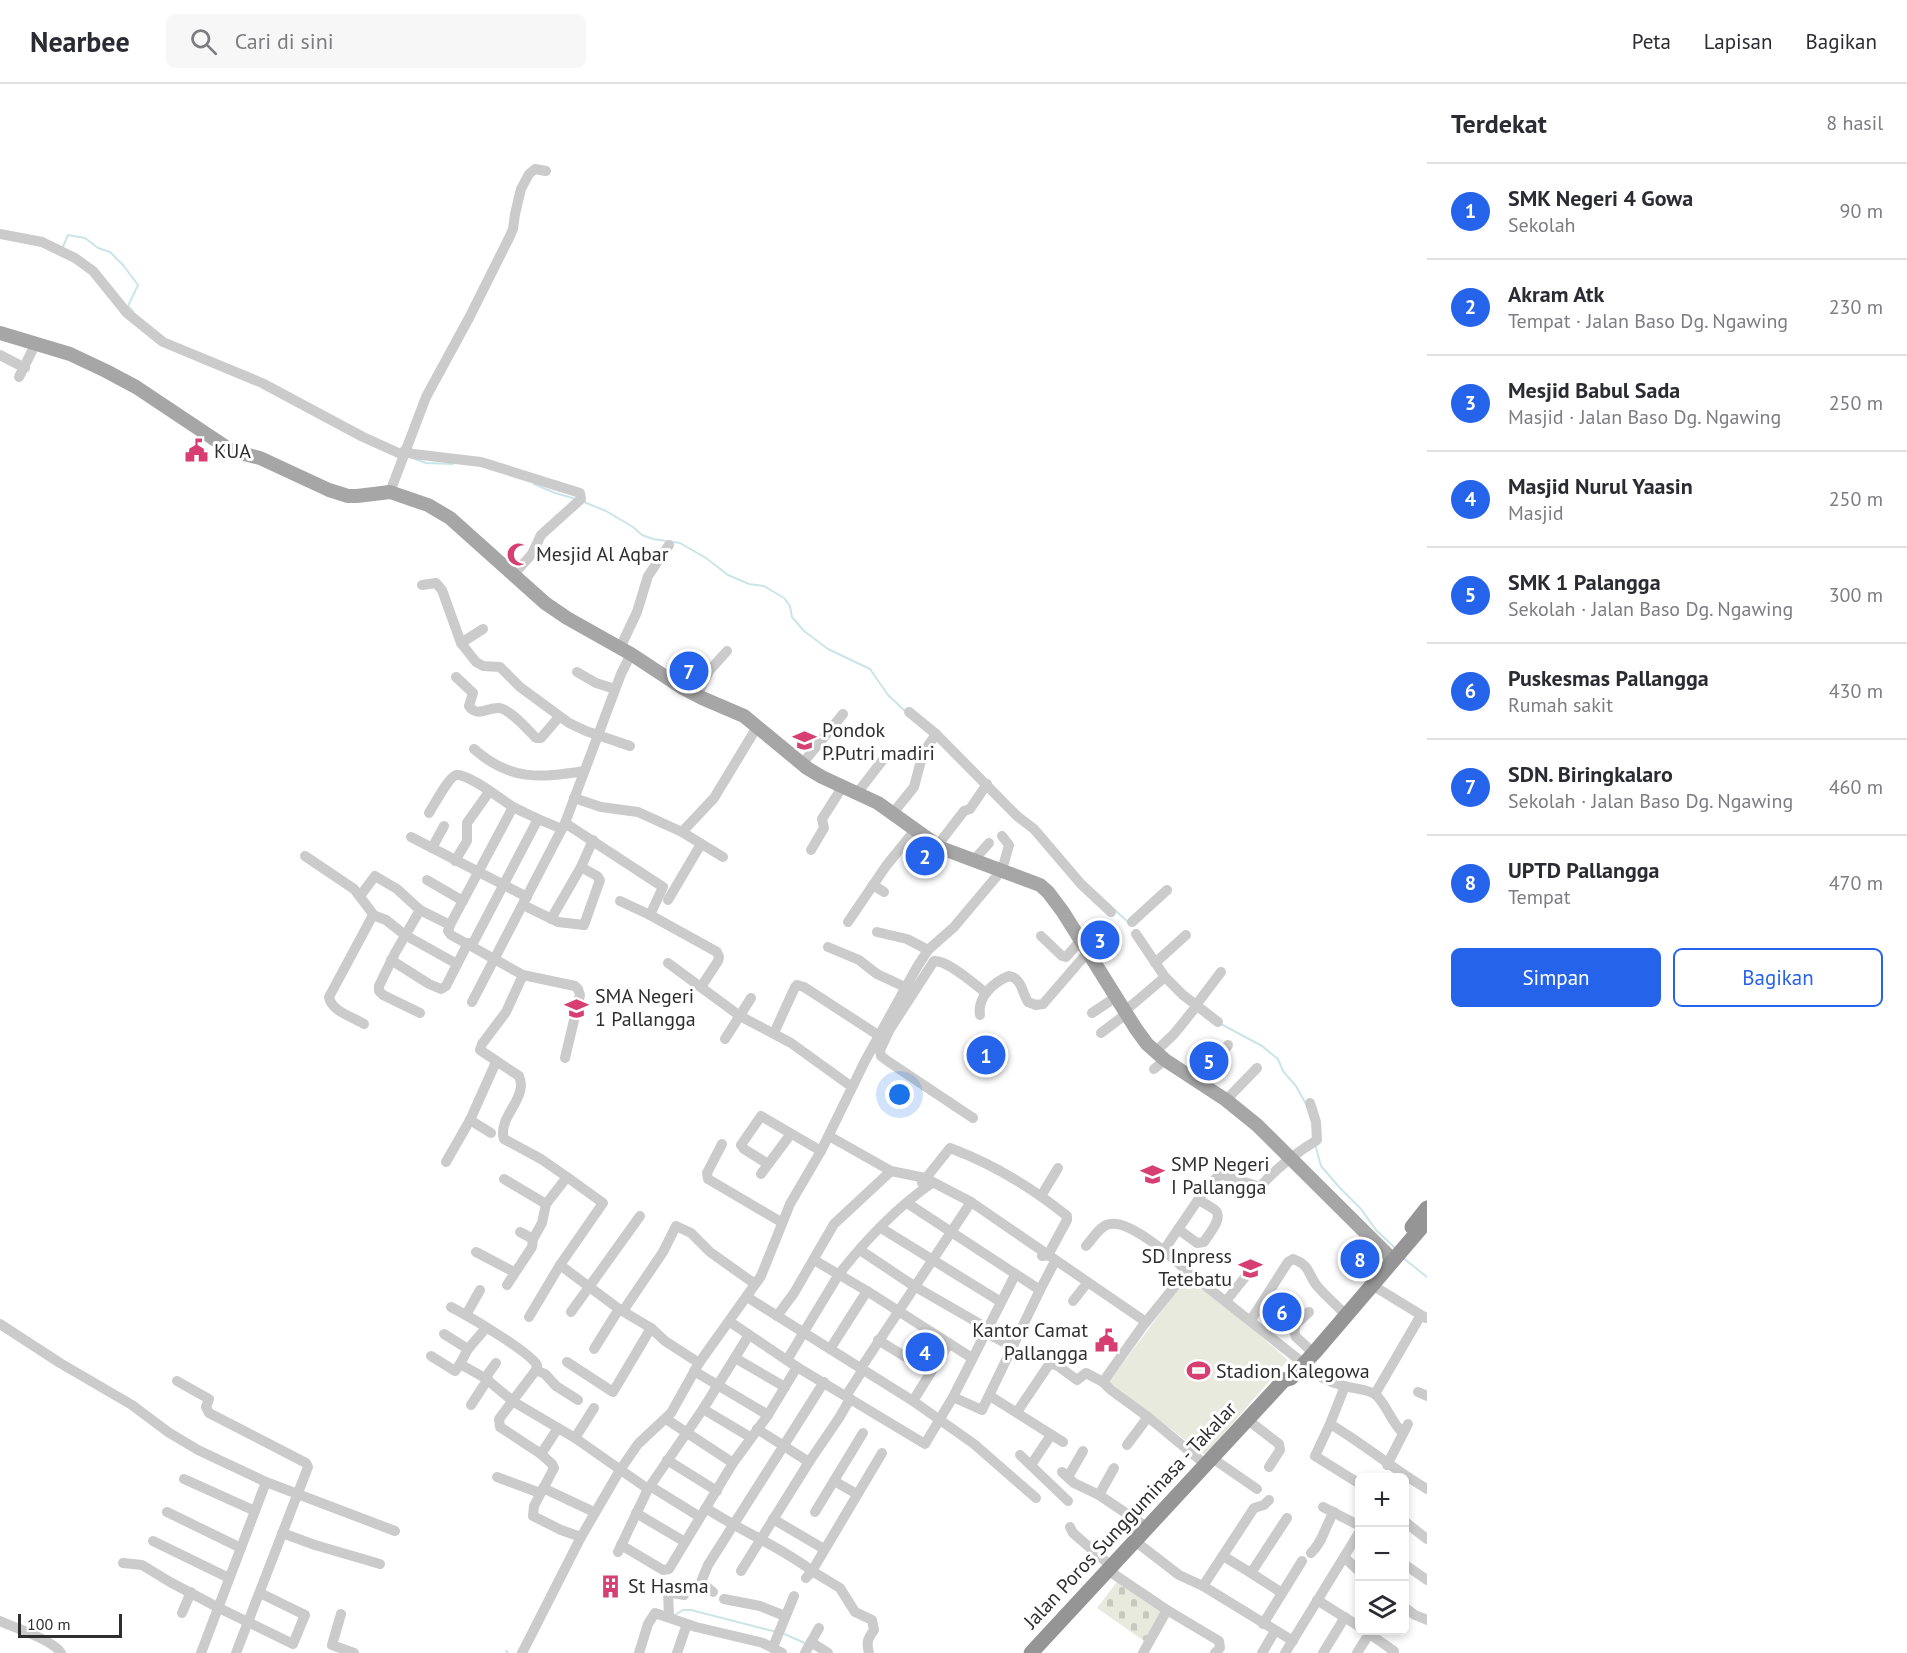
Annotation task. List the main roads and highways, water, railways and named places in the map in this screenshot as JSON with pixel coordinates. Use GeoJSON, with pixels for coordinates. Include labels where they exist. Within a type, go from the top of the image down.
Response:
{"type":"FeatureCollection","features":[{"type":"Feature","properties":{"kind":"highway"},"geometry":{"type":"LineString","coordinates":[[1396,1253],[1427,1208]]}},
{"type":"Feature","properties":{"kind":"highway"},"geometry":{"type":"LineString","coordinates":[[1396,1253],[1427,1221]]}},
{"type":"Feature","properties":{"kind":"highway","name":"Jalan Poros Sungguminasa - Takalar"},"geometry":{"type":"LineString","coordinates":[[1031,1653],[1248,1420],[1284,1380],[1284,1373],[1303,1357],[1372,1285],[1396,1253]]}},
{"type":"Feature","properties":{"kind":"highway","name":"Jalan Poros Sungguminasa - Takalar"},"geometry":{"type":"LineString","coordinates":[[1303,1357],[1396,1253]]}},
{"type":"Feature","properties":{"kind":"main road"},"geometry":{"type":"LineString","coordinates":[[0,333],[69,354],[136,387],[232,451],[260,459],[329,490],[348,496],[368,496],[390,492],[428,505],[450,518],[559,613],[626,651],[697,696],[744,716],[802,764],[822,777],[858,792],[952,854],[1040,885],[1063,912],[1082,950],[1158,1060],[1226,1100],[1257,1125],[1290,1158],[1396,1253]]}},
{"type":"Feature","properties":{"kind":"waterway"},"geometry":{"type":"LineString","coordinates":[[62,249],[68,235],[85,238],[98,248],[110,252],[138,285],[128,306],[133,311]]}},
{"type":"Feature","properties":{"kind":"waterway"},"geometry":{"type":"LineString","coordinates":[[415,459],[426,463],[453,464]]}},
{"type":"Feature","properties":{"kind":"waterway"},"geometry":{"type":"LineString","coordinates":[[534,484],[576,499]]}},
{"type":"Feature","properties":{"kind":"waterway"},"geometry":{"type":"LineString","coordinates":[[584,502],[606,511],[642,535],[680,543],[706,558],[728,575],[749,584],[764,586],[784,598],[790,606],[792,617],[804,631],[828,649],[870,669],[888,695],[905,711]]}},
{"type":"Feature","properties":{"kind":"waterway"},"geometry":{"type":"LineString","coordinates":[[1115,910],[1128,922]]}},
{"type":"Feature","properties":{"kind":"waterway"},"geometry":{"type":"LineString","coordinates":[[1221,1024],[1262,1046],[1278,1059],[1283,1071],[1296,1086],[1306,1104]]}},
{"type":"Feature","properties":{"kind":"waterway"},"geometry":{"type":"LineString","coordinates":[[1315,1144],[1321,1166],[1361,1209],[1376,1230],[1396,1249]]}},
{"type":"Feature","properties":{"kind":"waterway"},"geometry":{"type":"LineString","coordinates":[[1403,1258],[1427,1277]]}},
{"type":"Feature","properties":{"kind":"waterway"},"geometry":{"type":"LineString","coordinates":[[675,1615],[683,1610],[691,1610],[777,1632]]}},
{"type":"Feature","properties":{"kind":"waterway"},"geometry":{"type":"LineString","coordinates":[[782,1633],[807,1644]]}},
{"type":"Feature","properties":{"kind":"place","name":"KUA"},"geometry":{"type":"Point","coordinates":[196,451]}},
{"type":"Feature","properties":{"kind":"place","name":"Mesjid Al Aqbar"},"geometry":{"type":"Point","coordinates":[518,554]}},
{"type":"Feature","properties":{"kind":"place","name":"SDN. Biringkalaro"},"geometry":{"type":"Point","coordinates":[689,671]}},
{"type":"Feature","properties":{"kind":"place","name":"Pondok P.Putri madiri"},"geometry":{"type":"Point","coordinates":[804,741]}},
{"type":"Feature","properties":{"kind":"place","name":"Akram Atk"},"geometry":{"type":"Point","coordinates":[925,856]}},
{"type":"Feature","properties":{"kind":"place","name":"Mesjid Babul Sada"},"geometry":{"type":"Point","coordinates":[1100,940]}},
{"type":"Feature","properties":{"kind":"place","name":"SMA Negeri 1 Pallangga"},"geometry":{"type":"Point","coordinates":[577,1008]}},
{"type":"Feature","properties":{"kind":"place","name":"SMK Negeri 4 Gowa"},"geometry":{"type":"Point","coordinates":[986,1055]}},
{"type":"Feature","properties":{"kind":"place","name":"SMK 1 Palangga"},"geometry":{"type":"Point","coordinates":[1209,1061]}},
{"type":"Feature","properties":{"kind":"place","name":"SMP Negeri I Pallangga"},"geometry":{"type":"Point","coordinates":[1153,1175]}},
{"type":"Feature","properties":{"kind":"place","name":"UPTD Pallangga"},"geometry":{"type":"Point","coordinates":[1360,1259]}},
{"type":"Feature","properties":{"kind":"place","name":"SD Inpress Tetebatu"},"geometry":{"type":"Point","coordinates":[1250,1268]}},
{"type":"Feature","properties":{"kind":"place","name":"Puskesmas Pallangga"},"geometry":{"type":"Point","coordinates":[1282,1312]}},
{"type":"Feature","properties":{"kind":"place","name":"Kantor Camat Pallangga"},"geometry":{"type":"Point","coordinates":[1106,1341]}},
{"type":"Feature","properties":{"kind":"place","name":"Masjid Nurul Yaasin"},"geometry":{"type":"Point","coordinates":[925,1352]}},
{"type":"Feature","properties":{"kind":"place","name":"Stadion Kalegowa"},"geometry":{"type":"Point","coordinates":[1198,1371]}},
{"type":"Feature","properties":{"kind":"place","name":"St Hasma"},"geometry":{"type":"Point","coordinates":[610,1586]}}]}
